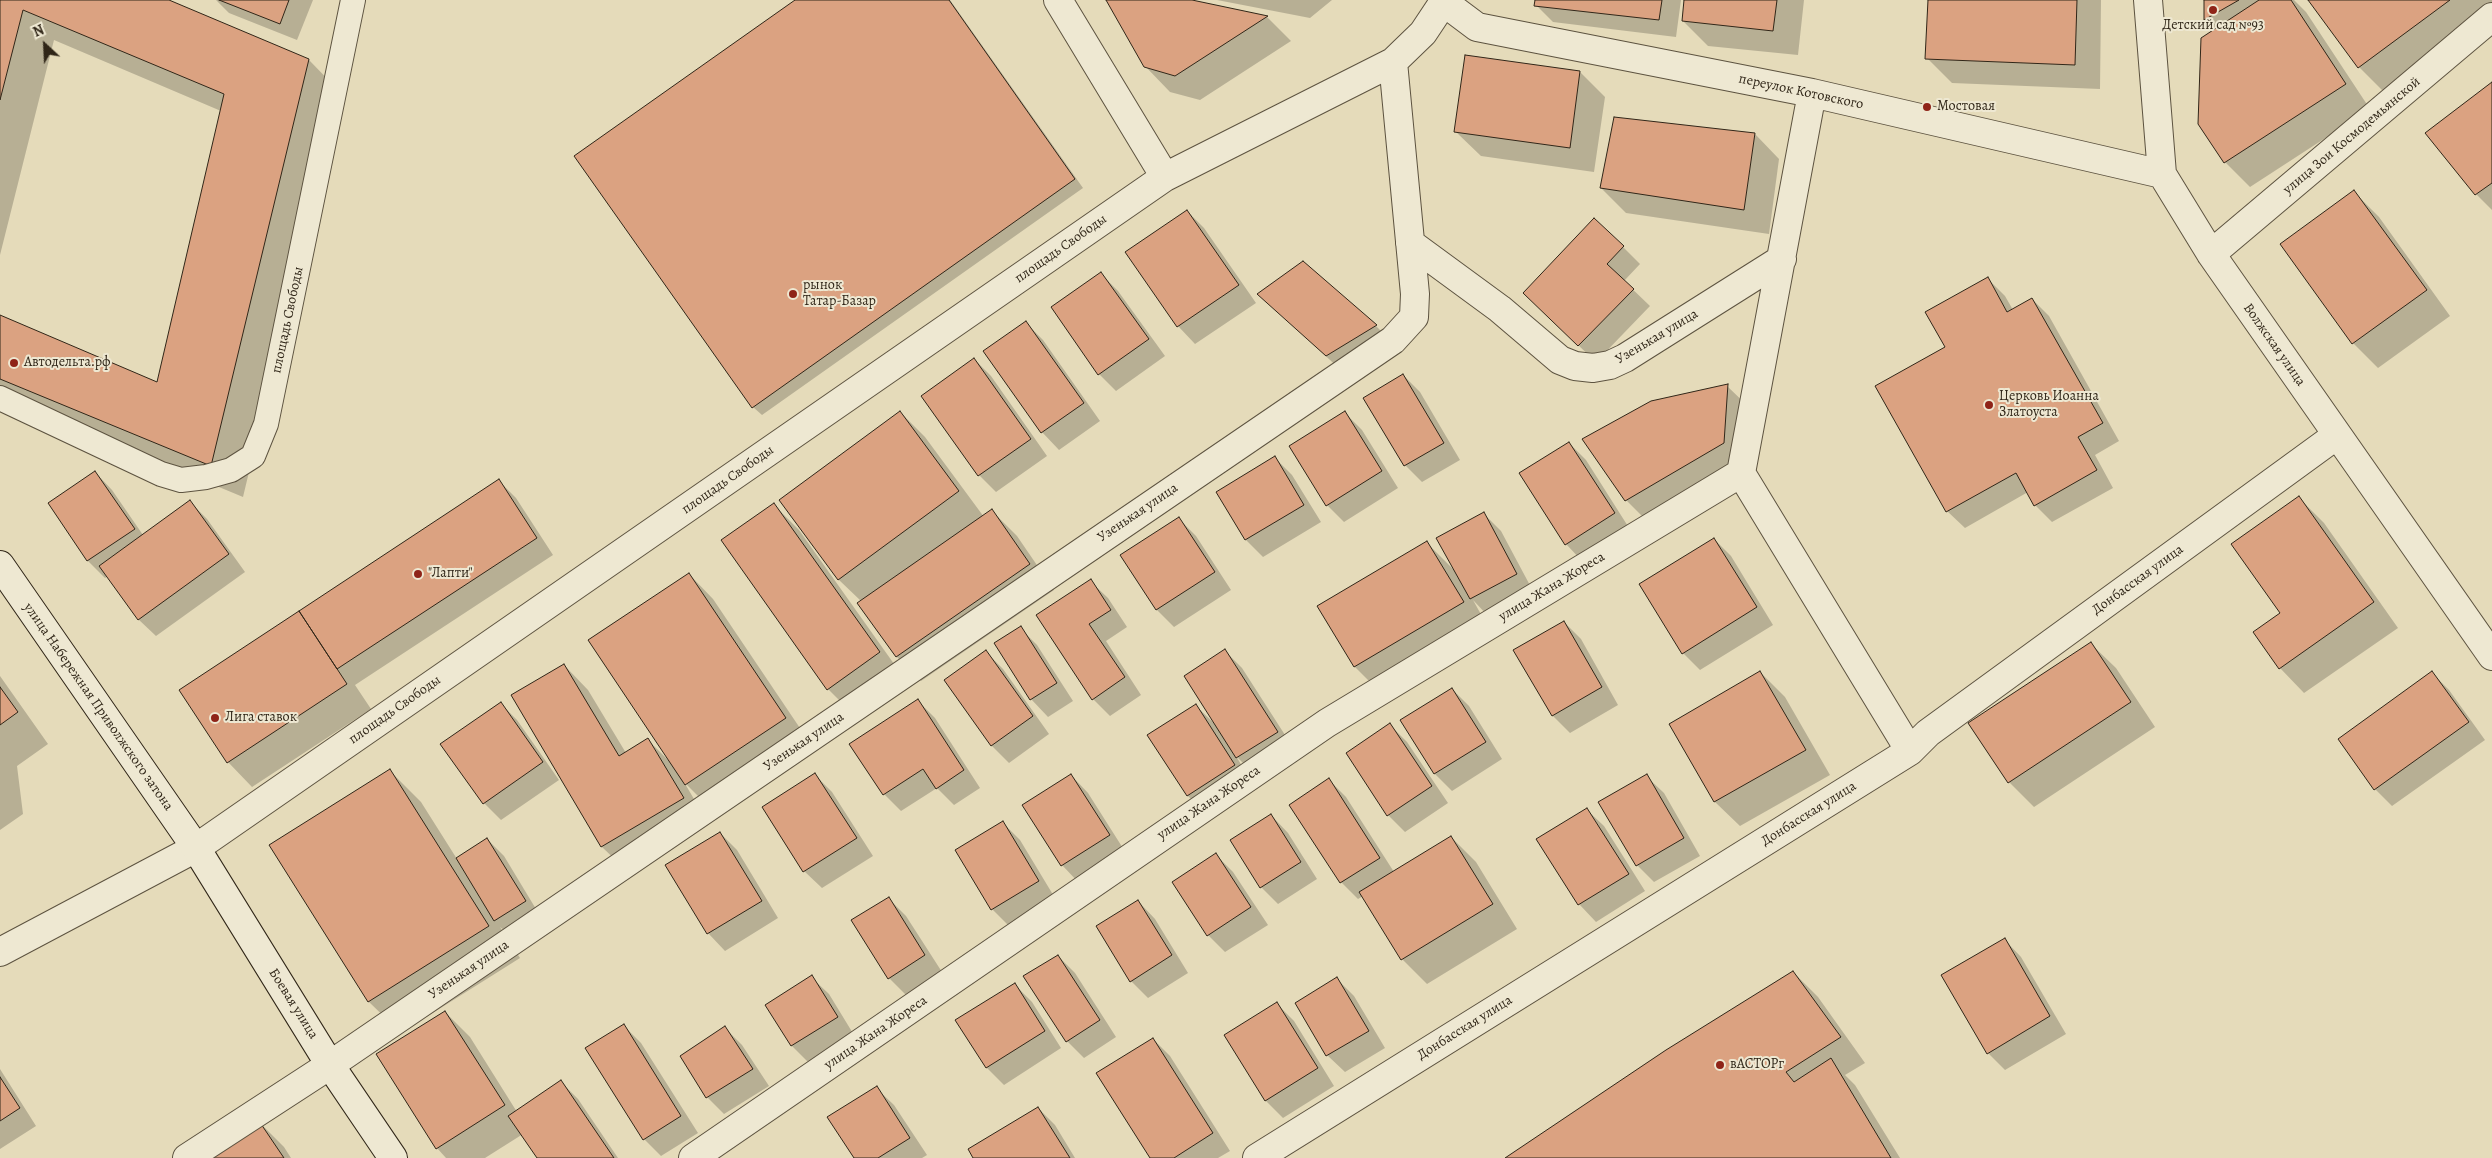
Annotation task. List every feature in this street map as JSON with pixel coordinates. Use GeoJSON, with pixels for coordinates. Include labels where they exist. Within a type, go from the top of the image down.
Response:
{"type":"FeatureCollection","features":[{"type":"Feature","properties":{"kind":"street"},"geometry":{"type":"LineString","coordinates":[[1058,0],[1165,177]]}},
{"type":"Feature","properties":{"kind":"street","name":"Волжская улица"},"geometry":{"type":"LineString","coordinates":[[2148,0],[2162,174],[2211,254],[2492,656]]}},
{"type":"Feature","properties":{"kind":"street","name":"площадь Свободы"},"geometry":{"type":"LineString","coordinates":[[0,952],[196,848],[1165,177],[1393,62],[1423,33],[1445,1]]}},
{"type":"Feature","properties":{"kind":"street","name":"переулок Котовского"},"geometry":{"type":"LineString","coordinates":[[1445,1],[1477,27],[1812,93],[2162,174]]}},
{"type":"Feature","properties":{"kind":"street","name":"улица Зои Космодемьянской"},"geometry":{"type":"LineString","coordinates":[[2211,254],[2492,17]]}},
{"type":"Feature","properties":{"kind":"street"},"geometry":{"type":"LineString","coordinates":[[1393,62],[1410,243]]}},
{"type":"Feature","properties":{"kind":"street"},"geometry":{"type":"LineString","coordinates":[[1812,93],[1741,473],[1910,752]]}},
{"type":"Feature","properties":{"kind":"street","name":"Узенькая улица"},"geometry":{"type":"LineString","coordinates":[[1410,243],[1500,309],[1560,360],[1575,366],[1593,368],[1610,365],[1625,358],[1782,259]]}},
{"type":"Feature","properties":{"kind":"street","name":"Узенькая улица"},"geometry":{"type":"LineString","coordinates":[[187,1158],[330,1065],[1393,340],[1414,317],[1415,294],[1410,243]]}},
{"type":"Feature","properties":{"kind":"street","name":"Донбасская улица"},"geometry":{"type":"LineString","coordinates":[[1257,1158],[1910,752],[1928,733],[2337,435]]}},
{"type":"Feature","properties":{"kind":"street","name":"улица Жана Жореса"},"geometry":{"type":"LineString","coordinates":[[693,1158],[1327,723],[1741,473]]}},
{"type":"Feature","properties":{"kind":"street","name":"улица Набережная Приволжского затона"},"geometry":{"type":"LineString","coordinates":[[0,565],[196,848]]}},
{"type":"Feature","properties":{"kind":"street","name":"Боевая улица"},"geometry":{"type":"LineString","coordinates":[[196,848],[330,1065],[393,1158]]}},
{"type":"Feature","properties":{"kind":"lane","name":"площадь Свободы"},"geometry":{"type":"LineString","coordinates":[[0,398],[161,474],[181,480],[206,477],[231,470],[253,456],[266,424],[353,0]]}},
{"type":"Feature","properties":{"kind":"building"},"geometry":{"type":"Polygon","coordinates":[[[0,0],[169,0],[309,59],[211,466],[0,379],[0,315],[157,382],[224,94],[23,10],[0,100],[0,0]]]}},
{"type":"Feature","properties":{"kind":"building"},"geometry":{"type":"Polygon","coordinates":[[[219,0],[289,0],[280,24],[219,0]]]}},
{"type":"Feature","properties":{"kind":"building","name":"рынок Татар-Базар"},"geometry":{"type":"Polygon","coordinates":[[[795,0],[949,0],[1075,179],[752,408],[574,156],[795,0]]]}},
{"type":"Feature","properties":{"kind":"building"},"geometry":{"type":"Polygon","coordinates":[[[1106,0],[1192,0],[1268,16],[1175,76],[1144,67],[1106,0]]]}},
{"type":"Feature","properties":{"kind":"building"},"geometry":{"type":"Polygon","coordinates":[[[1535,0],[1662,0],[1659,20],[1534,6],[1535,0]]]}},
{"type":"Feature","properties":{"kind":"building"},"geometry":{"type":"Polygon","coordinates":[[[1684,0],[1777,0],[1773,31],[1682,21],[1684,0]]]}},
{"type":"Feature","properties":{"kind":"building"},"geometry":{"type":"Polygon","coordinates":[[[1928,0],[2077,0],[2075,65],[1925,59],[1928,0]]]}},
{"type":"Feature","properties":{"kind":"building","name":"Детский сад №93"},"geometry":{"type":"Polygon","coordinates":[[[2204,0],[2239,0],[2204,20],[2204,0]]]}},
{"type":"Feature","properties":{"kind":"building"},"geometry":{"type":"Polygon","coordinates":[[[2259,0],[2291,0],[2346,84],[2224,163],[2198,124],[2201,38],[2259,0]]]}},
{"type":"Feature","properties":{"kind":"building"},"geometry":{"type":"Polygon","coordinates":[[[2308,0],[2450,0],[2358,68],[2308,0]]]}},
{"type":"Feature","properties":{"kind":"building"},"geometry":{"type":"Polygon","coordinates":[[[1465,55],[1580,71],[1570,148],[1454,132],[1465,55]]]}},
{"type":"Feature","properties":{"kind":"building"},"geometry":{"type":"Polygon","coordinates":[[[2492,82],[2492,183],[2475,195],[2425,133],[2492,82]]]}},
{"type":"Feature","properties":{"kind":"building"},"geometry":{"type":"Polygon","coordinates":[[[1614,117],[1755,133],[1744,210],[1600,188],[1614,117]]]}},
{"type":"Feature","properties":{"kind":"building"},"geometry":{"type":"Polygon","coordinates":[[[2354,190],[2427,290],[2352,344],[2280,244],[2354,190]]]}},
{"type":"Feature","properties":{"kind":"building"},"geometry":{"type":"Polygon","coordinates":[[[1187,210],[1239,285],[1177,327],[1125,252],[1187,210]]]}},
{"type":"Feature","properties":{"kind":"building"},"geometry":{"type":"Polygon","coordinates":[[[1594,218],[1624,246],[1607,264],[1634,289],[1578,346],[1523,293],[1594,218]]]}},
{"type":"Feature","properties":{"kind":"building"},"geometry":{"type":"Polygon","coordinates":[[[1303,261],[1377,325],[1326,356],[1257,294],[1303,261]]]}},
{"type":"Feature","properties":{"kind":"building"},"geometry":{"type":"Polygon","coordinates":[[[1101,272],[1149,339],[1098,375],[1051,307],[1101,272]]]}},
{"type":"Feature","properties":{"kind":"building","name":"Церковь Иоанна Златоуста"},"geometry":{"type":"Polygon","coordinates":[[[1988,277],[2007,312],[2032,298],[2103,423],[2078,437],[2097,470],[2034,506],[2016,473],[1946,512],[1875,386],[1945,347],[1925,312],[1988,277]]]}},
{"type":"Feature","properties":{"kind":"building"},"geometry":{"type":"Polygon","coordinates":[[[1026,321],[1084,403],[1041,433],[983,351],[1026,321]]]}},
{"type":"Feature","properties":{"kind":"building"},"geometry":{"type":"Polygon","coordinates":[[[974,358],[1031,439],[978,476],[921,396],[974,358]]]}},
{"type":"Feature","properties":{"kind":"building"},"geometry":{"type":"Polygon","coordinates":[[[1403,374],[1444,443],[1404,466],[1363,398],[1403,374]]]}},
{"type":"Feature","properties":{"kind":"building"},"geometry":{"type":"Polygon","coordinates":[[[1728,384],[1724,443],[1625,501],[1582,439],[1651,401],[1728,384]]]}},
{"type":"Feature","properties":{"kind":"building"},"geometry":{"type":"Polygon","coordinates":[[[900,411],[959,491],[838,580],[779,500],[900,411]]]}},
{"type":"Feature","properties":{"kind":"building"},"geometry":{"type":"Polygon","coordinates":[[[1345,411],[1382,471],[1326,506],[1289,446],[1345,411]]]}},
{"type":"Feature","properties":{"kind":"building"},"geometry":{"type":"Polygon","coordinates":[[[1569,442],[1615,513],[1565,545],[1519,473],[1569,442]]]}},
{"type":"Feature","properties":{"kind":"building"},"geometry":{"type":"Polygon","coordinates":[[[1275,456],[1304,505],[1245,540],[1216,492],[1275,456]]]}},
{"type":"Feature","properties":{"kind":"building"},"geometry":{"type":"Polygon","coordinates":[[[95,471],[135,529],[87,561],[48,503],[95,471]]]}},
{"type":"Feature","properties":{"kind":"building","name":"\"Лапти\""},"geometry":{"type":"Polygon","coordinates":[[[499,479],[537,538],[337,669],[299,611],[499,479]]]}},
{"type":"Feature","properties":{"kind":"building"},"geometry":{"type":"Polygon","coordinates":[[[2299,496],[2374,602],[2279,669],[2253,632],[2280,613],[2231,544],[2299,496]]]}},
{"type":"Feature","properties":{"kind":"building"},"geometry":{"type":"Polygon","coordinates":[[[190,500],[229,554],[138,620],[99,566],[190,500]]]}},
{"type":"Feature","properties":{"kind":"building"},"geometry":{"type":"Polygon","coordinates":[[[774,503],[880,652],[827,690],[721,540],[774,503]]]}},
{"type":"Feature","properties":{"kind":"building"},"geometry":{"type":"Polygon","coordinates":[[[992,509],[1030,564],[896,657],[857,603],[992,509]]]}},
{"type":"Feature","properties":{"kind":"building"},"geometry":{"type":"Polygon","coordinates":[[[1484,512],[1517,574],[1470,599],[1436,538],[1484,512]]]}},
{"type":"Feature","properties":{"kind":"building"},"geometry":{"type":"Polygon","coordinates":[[[1179,517],[1215,572],[1156,610],[1120,555],[1179,517]]]}},
{"type":"Feature","properties":{"kind":"building"},"geometry":{"type":"Polygon","coordinates":[[[1714,538],[1757,607],[1682,654],[1639,584],[1714,538]]]}},
{"type":"Feature","properties":{"kind":"building"},"geometry":{"type":"Polygon","coordinates":[[[1427,541],[1464,602],[1354,667],[1317,606],[1427,541]]]}},
{"type":"Feature","properties":{"kind":"building"},"geometry":{"type":"Polygon","coordinates":[[[689,573],[786,718],[685,785],[588,640],[689,573]]]}},
{"type":"Feature","properties":{"kind":"building"},"geometry":{"type":"Polygon","coordinates":[[[1091,579],[1111,610],[1089,624],[1125,677],[1092,700],[1036,615],[1091,579]]]}},
{"type":"Feature","properties":{"kind":"building"},"geometry":{"type":"Polygon","coordinates":[[[299,611],[347,684],[227,763],[179,690],[299,611]]]}},
{"type":"Feature","properties":{"kind":"building"},"geometry":{"type":"Polygon","coordinates":[[[1564,621],[1602,687],[1552,716],[1513,650],[1564,621]]]}},
{"type":"Feature","properties":{"kind":"building"},"geometry":{"type":"Polygon","coordinates":[[[1021,626],[1057,683],[1030,700],[994,643],[1021,626]]]}},
{"type":"Feature","properties":{"kind":"building"},"geometry":{"type":"Polygon","coordinates":[[[2091,642],[2131,702],[2008,783],[1968,723],[2091,642]]]}},
{"type":"Feature","properties":{"kind":"building"},"geometry":{"type":"Polygon","coordinates":[[[1225,649],[1278,732],[1236,758],[1184,676],[1225,649]]]}},
{"type":"Feature","properties":{"kind":"building"},"geometry":{"type":"Polygon","coordinates":[[[986,650],[1033,716],[991,746],[944,680],[986,650]]]}},
{"type":"Feature","properties":{"kind":"building"},"geometry":{"type":"Polygon","coordinates":[[[564,664],[619,756],[648,738],[684,798],[601,847],[511,695],[564,664]]]}},
{"type":"Feature","properties":{"kind":"building"},"geometry":{"type":"Polygon","coordinates":[[[1760,671],[1806,750],[1714,802],[1669,724],[1760,671]]]}},
{"type":"Feature","properties":{"kind":"building"},"geometry":{"type":"Polygon","coordinates":[[[2432,671],[2469,722],[2374,790],[2338,739],[2432,671]]]}},
{"type":"Feature","properties":{"kind":"building"},"geometry":{"type":"Polygon","coordinates":[[[0,687],[18,712],[0,725],[0,687]]]}},
{"type":"Feature","properties":{"kind":"building"},"geometry":{"type":"Polygon","coordinates":[[[1452,688],[1486,742],[1434,774],[1400,720],[1452,688]]]}},
{"type":"Feature","properties":{"kind":"building"},"geometry":{"type":"Polygon","coordinates":[[[918,699],[964,770],[936,789],[923,769],[883,795],[849,744],[918,699]]]}},
{"type":"Feature","properties":{"kind":"building"},"geometry":{"type":"Polygon","coordinates":[[[501,702],[543,762],[483,804],[440,744],[501,702]]]}},
{"type":"Feature","properties":{"kind":"building"},"geometry":{"type":"Polygon","coordinates":[[[1196,704],[1235,765],[1187,796],[1147,735],[1196,704]]]}},
{"type":"Feature","properties":{"kind":"building"},"geometry":{"type":"Polygon","coordinates":[[[1390,723],[1432,786],[1387,816],[1346,753],[1390,723]]]}},
{"type":"Feature","properties":{"kind":"building"},"geometry":{"type":"Polygon","coordinates":[[[390,769],[489,926],[368,1002],[269,845],[390,769]]]}},
{"type":"Feature","properties":{"kind":"building"},"geometry":{"type":"Polygon","coordinates":[[[815,773],[857,838],[803,872],[762,807],[815,773]]]}},
{"type":"Feature","properties":{"kind":"building"},"geometry":{"type":"Polygon","coordinates":[[[1071,774],[1110,835],[1061,866],[1022,805],[1071,774]]]}},
{"type":"Feature","properties":{"kind":"building"},"geometry":{"type":"Polygon","coordinates":[[[1647,774],[1684,838],[1636,866],[1598,802],[1647,774]]]}},
{"type":"Feature","properties":{"kind":"building"},"geometry":{"type":"Polygon","coordinates":[[[1329,778],[1380,858],[1340,883],[1289,805],[1329,778]]]}},
{"type":"Feature","properties":{"kind":"building"},"geometry":{"type":"Polygon","coordinates":[[[1587,808],[1629,874],[1578,905],[1536,839],[1587,808]]]}},
{"type":"Feature","properties":{"kind":"building"},"geometry":{"type":"Polygon","coordinates":[[[1271,814],[1301,862],[1260,888],[1230,840],[1271,814]]]}},
{"type":"Feature","properties":{"kind":"building"},"geometry":{"type":"Polygon","coordinates":[[[1003,821],[1039,881],[991,910],[955,850],[1003,821]]]}},
{"type":"Feature","properties":{"kind":"building"},"geometry":{"type":"Polygon","coordinates":[[[720,832],[762,901],[707,934],[665,865],[720,832]]]}},
{"type":"Feature","properties":{"kind":"building"},"geometry":{"type":"Polygon","coordinates":[[[1451,836],[1493,904],[1401,960],[1359,892],[1451,836]]]}},
{"type":"Feature","properties":{"kind":"building"},"geometry":{"type":"Polygon","coordinates":[[[487,838],[526,901],[494,921],[456,858],[487,838]]]}},
{"type":"Feature","properties":{"kind":"building"},"geometry":{"type":"Polygon","coordinates":[[[1216,853],[1251,907],[1207,936],[1172,882],[1216,853]]]}},
{"type":"Feature","properties":{"kind":"building"},"geometry":{"type":"Polygon","coordinates":[[[889,897],[925,955],[888,979],[851,920],[889,897]]]}},
{"type":"Feature","properties":{"kind":"building"},"geometry":{"type":"Polygon","coordinates":[[[1138,900],[1172,955],[1130,982],[1096,926],[1138,900]]]}},
{"type":"Feature","properties":{"kind":"building"},"geometry":{"type":"Polygon","coordinates":[[[2005,938],[2050,1016],[1987,1054],[1941,975],[2005,938]]]}},
{"type":"Feature","properties":{"kind":"building"},"geometry":{"type":"Polygon","coordinates":[[[1058,955],[1100,1020],[1066,1042],[1023,976],[1058,955]]]}},
{"type":"Feature","properties":{"kind":"building","name":"вАСТОРг"},"geometry":{"type":"Polygon","coordinates":[[[1793,971],[1841,1037],[1786,1072],[1794,1082],[1831,1058],[1891,1158],[1505,1158],[1666,1050],[1793,971]]]}},
{"type":"Feature","properties":{"kind":"building"},"geometry":{"type":"Polygon","coordinates":[[[812,975],[838,1017],[791,1046],[765,1005],[812,975]]]}},
{"type":"Feature","properties":{"kind":"building"},"geometry":{"type":"Polygon","coordinates":[[[1337,977],[1369,1031],[1326,1056],[1295,1003],[1337,977]]]}},
{"type":"Feature","properties":{"kind":"building"},"geometry":{"type":"Polygon","coordinates":[[[1015,983],[1045,1031],[986,1068],[955,1020],[1015,983]]]}},
{"type":"Feature","properties":{"kind":"building"},"geometry":{"type":"Polygon","coordinates":[[[1277,1002],[1318,1068],[1265,1101],[1224,1035],[1277,1002]]]}},
{"type":"Feature","properties":{"kind":"building"},"geometry":{"type":"Polygon","coordinates":[[[445,1011],[505,1105],[436,1149],[376,1054],[445,1011]]]}},
{"type":"Feature","properties":{"kind":"building"},"geometry":{"type":"Polygon","coordinates":[[[624,1024],[681,1116],[643,1140],[585,1048],[624,1024]]]}},
{"type":"Feature","properties":{"kind":"building"},"geometry":{"type":"Polygon","coordinates":[[[725,1026],[753,1069],[706,1098],[680,1056],[725,1026]]]}},
{"type":"Feature","properties":{"kind":"building"},"geometry":{"type":"Polygon","coordinates":[[[1153,1038],[1213,1133],[1174,1158],[1150,1158],[1096,1073],[1153,1038]]]}},
{"type":"Feature","properties":{"kind":"building"},"geometry":{"type":"Polygon","coordinates":[[[0,1077],[20,1108],[0,1121],[0,1077]]]}},
{"type":"Feature","properties":{"kind":"building"},"geometry":{"type":"Polygon","coordinates":[[[561,1080],[614,1158],[537,1158],[508,1116],[561,1080]]]}},
{"type":"Feature","properties":{"kind":"building"},"geometry":{"type":"Polygon","coordinates":[[[877,1086],[910,1138],[878,1158],[854,1158],[827,1117],[877,1086]]]}},
{"type":"Feature","properties":{"kind":"building"},"geometry":{"type":"Polygon","coordinates":[[[1038,1107],[1070,1158],[973,1158],[968,1149],[1038,1107]]]}},
{"type":"Feature","properties":{"kind":"building"},"geometry":{"type":"Polygon","coordinates":[[[259,1121],[284,1158],[203,1158],[259,1121]]]}},
{"type":"Feature","properties":{"kind":"place","name":"Детский сад №93"},"geometry":{"type":"Point","coordinates":[2213,10]}},
{"type":"Feature","properties":{"kind":"place","name":"Мостовая"},"geometry":{"type":"Point","coordinates":[1927,107]}},
{"type":"Feature","properties":{"kind":"place","name":"рынок Татар-Базар"},"geometry":{"type":"Point","coordinates":[793,294]}},
{"type":"Feature","properties":{"kind":"place","name":"Автодельта.рф"},"geometry":{"type":"Point","coordinates":[14,363]}},
{"type":"Feature","properties":{"kind":"place","name":"Церковь Иоанна Златоуста"},"geometry":{"type":"Point","coordinates":[1989,405]}},
{"type":"Feature","properties":{"kind":"place","name":"\"Лапти\""},"geometry":{"type":"Point","coordinates":[418,574]}},
{"type":"Feature","properties":{"kind":"place","name":"Лига ставок"},"geometry":{"type":"Point","coordinates":[215,718]}},
{"type":"Feature","properties":{"kind":"place","name":"вАСТОРг"},"geometry":{"type":"Point","coordinates":[1720,1065]}}]}
